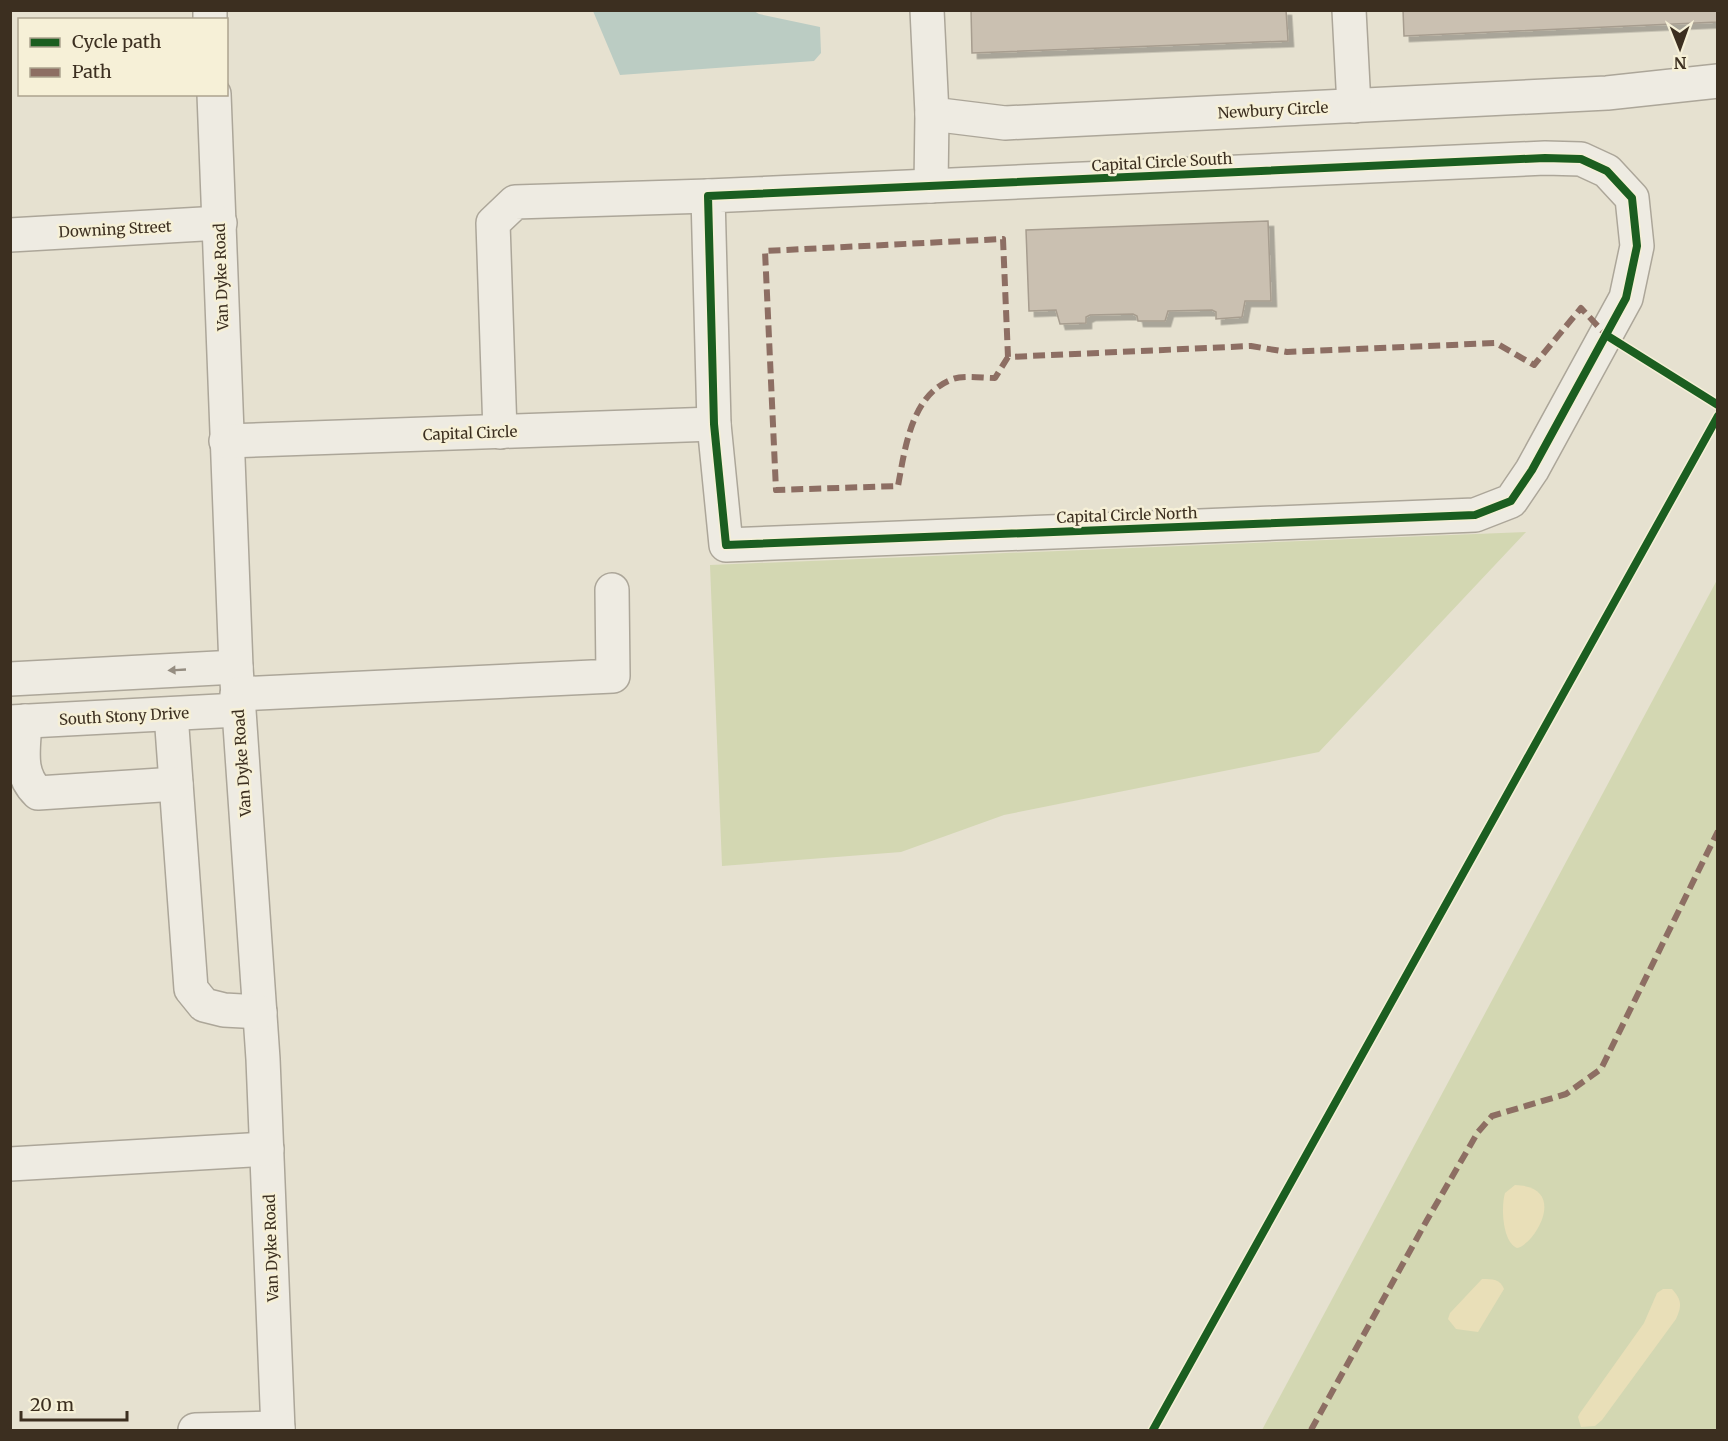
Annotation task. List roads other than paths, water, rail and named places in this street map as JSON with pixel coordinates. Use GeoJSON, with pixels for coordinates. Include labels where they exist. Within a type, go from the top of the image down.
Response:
{"type":"FeatureCollection","features":[{"type":"Feature","properties":{"kind":"street"},"geometry":{"type":"LineString","coordinates":[[927,10],[932,114],[931,186]]}},
{"type":"Feature","properties":{"kind":"street"},"geometry":{"type":"LineString","coordinates":[[1349,10],[1354,106]]}},
{"type":"Feature","properties":{"kind":"street","name":"Newbury Circle"},"geometry":{"type":"LineString","coordinates":[[932,114],[1005,123],[1607,93],[1718,81]]}},
{"type":"Feature","properties":{"kind":"street","name":"Van Dyke Road"},"geometry":{"type":"LineString","coordinates":[[214,96],[237,690],[260,1012],[278,1429]]}},
{"type":"Feature","properties":{"kind":"street","name":"Capital Circle South"},"geometry":{"type":"LineString","coordinates":[[500,432],[493,223],[514,202],[708,196],[1545,158],[1581,159],[1607,171],[1632,198],[1637,246],[1626,298],[1580,384]]}},
{"type":"Feature","properties":{"kind":"street"},"geometry":{"type":"LineString","coordinates":[[708,196],[714,424]]}},
{"type":"Feature","properties":{"kind":"street","name":"Downing Street"},"geometry":{"type":"LineString","coordinates":[[10,235],[220,223]]}},
{"type":"Feature","properties":{"kind":"street","name":"Capital Circle North"},"geometry":{"type":"LineString","coordinates":[[714,424],[726,544],[1475,516],[1511,501],[1532,470],[1580,384]]}},
{"type":"Feature","properties":{"kind":"street","name":"Capital Circle"},"geometry":{"type":"LineString","coordinates":[[226,441],[714,424]]}},
{"type":"Feature","properties":{"kind":"street"},"geometry":{"type":"LineString","coordinates":[[10,679],[237,690],[613,676],[612,590]]}},
{"type":"Feature","properties":{"kind":"street","name":"South Stony Drive"},"geometry":{"type":"LineString","coordinates":[[18,721],[171,714],[237,690]]}},
{"type":"Feature","properties":{"kind":"street"},"geometry":{"type":"LineString","coordinates":[[171,714],[191,989],[204,1005],[224,1010],[260,1012]]}},
{"type":"Feature","properties":{"kind":"street"},"geometry":{"type":"LineString","coordinates":[[18,721],[23,773],[38,793],[176,784]]}},
{"type":"Feature","properties":{"kind":"street"},"geometry":{"type":"LineString","coordinates":[[10,1164],[267,1149]]}},
{"type":"Feature","properties":{"kind":"street"},"geometry":{"type":"LineString","coordinates":[[195,1431],[278,1429]]}}]}
